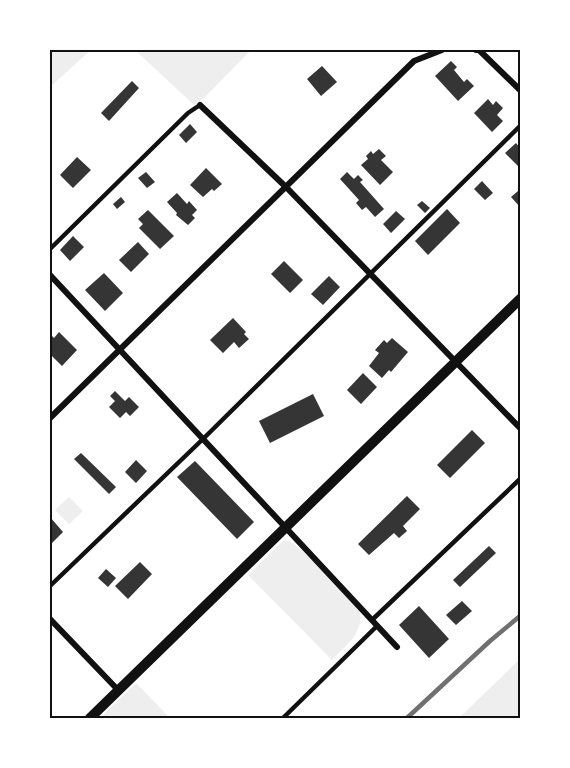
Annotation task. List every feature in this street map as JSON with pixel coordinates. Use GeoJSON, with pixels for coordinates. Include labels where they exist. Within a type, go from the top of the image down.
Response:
{"type":"FeatureCollection","features":[{"type":"Feature","properties":{"kind":"street"},"geometry":{"type":"LineString","coordinates":[[50,418],[414,61],[442,50]]}},
{"type":"Feature","properties":{"kind":"street"},"geometry":{"type":"LineString","coordinates":[[476,50],[479,50],[520,90]]}},
{"type":"Feature","properties":{"kind":"street"},"geometry":{"type":"LineString","coordinates":[[200,105],[287,188],[520,428]]}},
{"type":"Feature","properties":{"kind":"street"},"geometry":{"type":"LineString","coordinates":[[50,275],[397,647]]}},
{"type":"Feature","properties":{"kind":"street"},"geometry":{"type":"LineString","coordinates":[[90,718],[520,299]]}},
{"type":"Feature","properties":{"kind":"street"},"geometry":{"type":"LineString","coordinates":[[50,619],[118,691]]}},
{"type":"Feature","properties":{"kind":"lane"},"geometry":{"type":"LineString","coordinates":[[50,249],[188,113],[200,105]]}},
{"type":"Feature","properties":{"kind":"lane"},"geometry":{"type":"LineString","coordinates":[[50,586],[203,439],[520,126]]}},
{"type":"Feature","properties":{"kind":"lane"},"geometry":{"type":"LineString","coordinates":[[283,718],[520,479]]}},
{"type":"Feature","properties":{"kind":"shaded area"},"geometry":{"type":"Polygon","coordinates":[[[50,50],[91,50],[50,87],[50,50]]]}},
{"type":"Feature","properties":{"kind":"shaded area"},"geometry":{"type":"Polygon","coordinates":[[[135,50],[251,50],[205,97],[194,105],[135,50]]]}},
{"type":"Feature","properties":{"kind":"shaded area"},"geometry":{"type":"Polygon","coordinates":[[[69,497],[83,511],[69,524],[55,510],[69,497]]]}},
{"type":"Feature","properties":{"kind":"shaded area"},"geometry":{"type":"Polygon","coordinates":[[[283,541],[289,541],[298,547],[357,603],[360,621],[355,635],[332,660],[248,575],[283,541]]]}},
{"type":"Feature","properties":{"kind":"shaded area"},"geometry":{"type":"Polygon","coordinates":[[[520,659],[519,718],[459,718],[520,659]]]}},
{"type":"Feature","properties":{"kind":"shaded area"},"geometry":{"type":"Polygon","coordinates":[[[136,683],[170,718],[100,718],[136,683]]]}},
{"type":"Feature","properties":{"kind":"building"},"geometry":{"type":"Polygon","coordinates":[[[451,61],[457,67],[454,70],[464,82],[467,79],[474,86],[458,101],[435,76],[451,61]]]}},
{"type":"Feature","properties":{"kind":"building"},"geometry":{"type":"Polygon","coordinates":[[[322,66],[337,82],[321,96],[307,79],[322,66]]]}},
{"type":"Feature","properties":{"kind":"building"},"geometry":{"type":"Polygon","coordinates":[[[132,81],[139,88],[109,121],[101,113],[132,81]]]}},
{"type":"Feature","properties":{"kind":"building"},"geometry":{"type":"Polygon","coordinates":[[[488,99],[493,105],[496,101],[503,108],[497,115],[503,121],[492,132],[474,113],[488,99]]]}},
{"type":"Feature","properties":{"kind":"building"},"geometry":{"type":"Polygon","coordinates":[[[190,124],[197,132],[186,143],[179,135],[190,124]]]}},
{"type":"Feature","properties":{"kind":"building"},"geometry":{"type":"Polygon","coordinates":[[[516,143],[520,148],[520,168],[505,153],[516,143]]]}},
{"type":"Feature","properties":{"kind":"building"},"geometry":{"type":"Polygon","coordinates":[[[379,149],[386,156],[381,160],[393,172],[380,185],[361,165],[368,159],[366,156],[371,151],[373,154],[379,149]]]}},
{"type":"Feature","properties":{"kind":"building"},"geometry":{"type":"Polygon","coordinates":[[[77,157],[91,170],[73,188],[60,175],[77,157]]]}},
{"type":"Feature","properties":{"kind":"building"},"geometry":{"type":"Polygon","coordinates":[[[206,168],[222,184],[203,197],[190,185],[206,168]]]}},
{"type":"Feature","properties":{"kind":"building"},"geometry":{"type":"Polygon","coordinates":[[[146,172],[155,182],[147,188],[138,178],[146,172]]]}},
{"type":"Feature","properties":{"kind":"building"},"geometry":{"type":"Polygon","coordinates":[[[347,172],[354,179],[358,175],[363,180],[360,182],[384,209],[375,217],[366,207],[362,210],[356,203],[359,200],[340,179],[347,172]]]}},
{"type":"Feature","properties":{"kind":"building"},"geometry":{"type":"Polygon","coordinates":[[[482,181],[493,193],[485,200],[474,189],[482,181]]]}},
{"type":"Feature","properties":{"kind":"building"},"geometry":{"type":"Polygon","coordinates":[[[518,191],[520,194],[520,207],[511,197],[518,191]]]}},
{"type":"Feature","properties":{"kind":"building"},"geometry":{"type":"Polygon","coordinates":[[[177,193],[187,204],[189,201],[197,210],[192,215],[195,218],[188,225],[176,215],[177,213],[167,202],[177,193]]]}},
{"type":"Feature","properties":{"kind":"building"},"geometry":{"type":"Polygon","coordinates":[[[121,197],[125,202],[117,209],[113,204],[121,197]]]}},
{"type":"Feature","properties":{"kind":"building"},"geometry":{"type":"Polygon","coordinates":[[[422,201],[430,208],[425,213],[417,205],[422,201]]]}},
{"type":"Feature","properties":{"kind":"building"},"geometry":{"type":"Polygon","coordinates":[[[447,209],[460,223],[428,255],[415,241],[447,209]]]}},
{"type":"Feature","properties":{"kind":"building"},"geometry":{"type":"Polygon","coordinates":[[[148,210],[174,236],[160,249],[139,228],[143,224],[138,219],[148,210]]]}},
{"type":"Feature","properties":{"kind":"building"},"geometry":{"type":"Polygon","coordinates":[[[396,211],[405,219],[391,233],[383,224],[396,211]]]}},
{"type":"Feature","properties":{"kind":"building"},"geometry":{"type":"Polygon","coordinates":[[[73,236],[84,247],[70,261],[60,250],[73,236]]]}},
{"type":"Feature","properties":{"kind":"building"},"geometry":{"type":"Polygon","coordinates":[[[138,242],[149,254],[131,272],[119,260],[138,242]]]}},
{"type":"Feature","properties":{"kind":"building"},"geometry":{"type":"Polygon","coordinates":[[[284,261],[303,280],[290,293],[271,274],[284,261]]]}},
{"type":"Feature","properties":{"kind":"building"},"geometry":{"type":"Polygon","coordinates":[[[104,273],[123,293],[105,311],[85,290],[104,273]]]}},
{"type":"Feature","properties":{"kind":"building"},"geometry":{"type":"Polygon","coordinates":[[[329,276],[340,287],[323,305],[311,294],[329,276]]]}},
{"type":"Feature","properties":{"kind":"building"},"geometry":{"type":"Polygon","coordinates":[[[233,318],[246,332],[244,334],[249,339],[239,348],[234,342],[223,353],[210,340],[233,318]]]}},
{"type":"Feature","properties":{"kind":"building"},"geometry":{"type":"Polygon","coordinates":[[[59,332],[77,350],[62,366],[50,354],[50,334],[54,338],[59,332]]]}},
{"type":"Feature","properties":{"kind":"building"},"geometry":{"type":"Polygon","coordinates":[[[392,338],[408,352],[391,372],[389,370],[382,378],[369,366],[379,353],[375,350],[384,340],[387,343],[392,338]]]}},
{"type":"Feature","properties":{"kind":"building"},"geometry":{"type":"Polygon","coordinates":[[[363,373],[377,387],[361,404],[347,390],[363,373]]]}},
{"type":"Feature","properties":{"kind":"building"},"geometry":{"type":"Polygon","coordinates":[[[115,391],[125,401],[129,397],[139,407],[130,416],[126,412],[120,418],[109,407],[115,401],[110,396],[115,391]]]}},
{"type":"Feature","properties":{"kind":"building"},"geometry":{"type":"Polygon","coordinates":[[[313,394],[324,416],[270,443],[259,421],[313,394]]]}},
{"type":"Feature","properties":{"kind":"building"},"geometry":{"type":"Polygon","coordinates":[[[472,430],[485,443],[450,478],[437,465],[472,430]]]}},
{"type":"Feature","properties":{"kind":"building"},"geometry":{"type":"Polygon","coordinates":[[[81,453],[116,487],[109,494],[74,459],[81,453]]]}},
{"type":"Feature","properties":{"kind":"building"},"geometry":{"type":"Polygon","coordinates":[[[136,460],[147,471],[136,483],[125,472],[136,460]]]}},
{"type":"Feature","properties":{"kind":"building"},"geometry":{"type":"Polygon","coordinates":[[[195,461],[254,522],[237,539],[177,477],[195,461]]]}},
{"type":"Feature","properties":{"kind":"building"},"geometry":{"type":"Polygon","coordinates":[[[407,496],[420,509],[403,526],[407,531],[399,538],[394,533],[369,555],[358,544],[407,496]]]}},
{"type":"Feature","properties":{"kind":"building"},"geometry":{"type":"Polygon","coordinates":[[[50,517],[63,532],[50,545],[50,517]]]}},
{"type":"Feature","properties":{"kind":"building"},"geometry":{"type":"Polygon","coordinates":[[[489,546],[496,553],[460,587],[453,580],[489,546]]]}},
{"type":"Feature","properties":{"kind":"building"},"geometry":{"type":"Polygon","coordinates":[[[140,562],[152,574],[128,599],[115,586],[140,562]]]}},
{"type":"Feature","properties":{"kind":"building"},"geometry":{"type":"Polygon","coordinates":[[[106,569],[116,578],[108,587],[98,578],[106,569]]]}},
{"type":"Feature","properties":{"kind":"building"},"geometry":{"type":"Polygon","coordinates":[[[462,601],[472,611],[456,625],[446,615],[462,601]]]}},
{"type":"Feature","properties":{"kind":"building"},"geometry":{"type":"Polygon","coordinates":[[[419,606],[449,639],[429,658],[399,625],[419,606]]]}},
{"type":"Feature","properties":{"kind":"railway"},"geometry":{"type":"LineString","coordinates":[[407,718],[520,616]]}}]}
